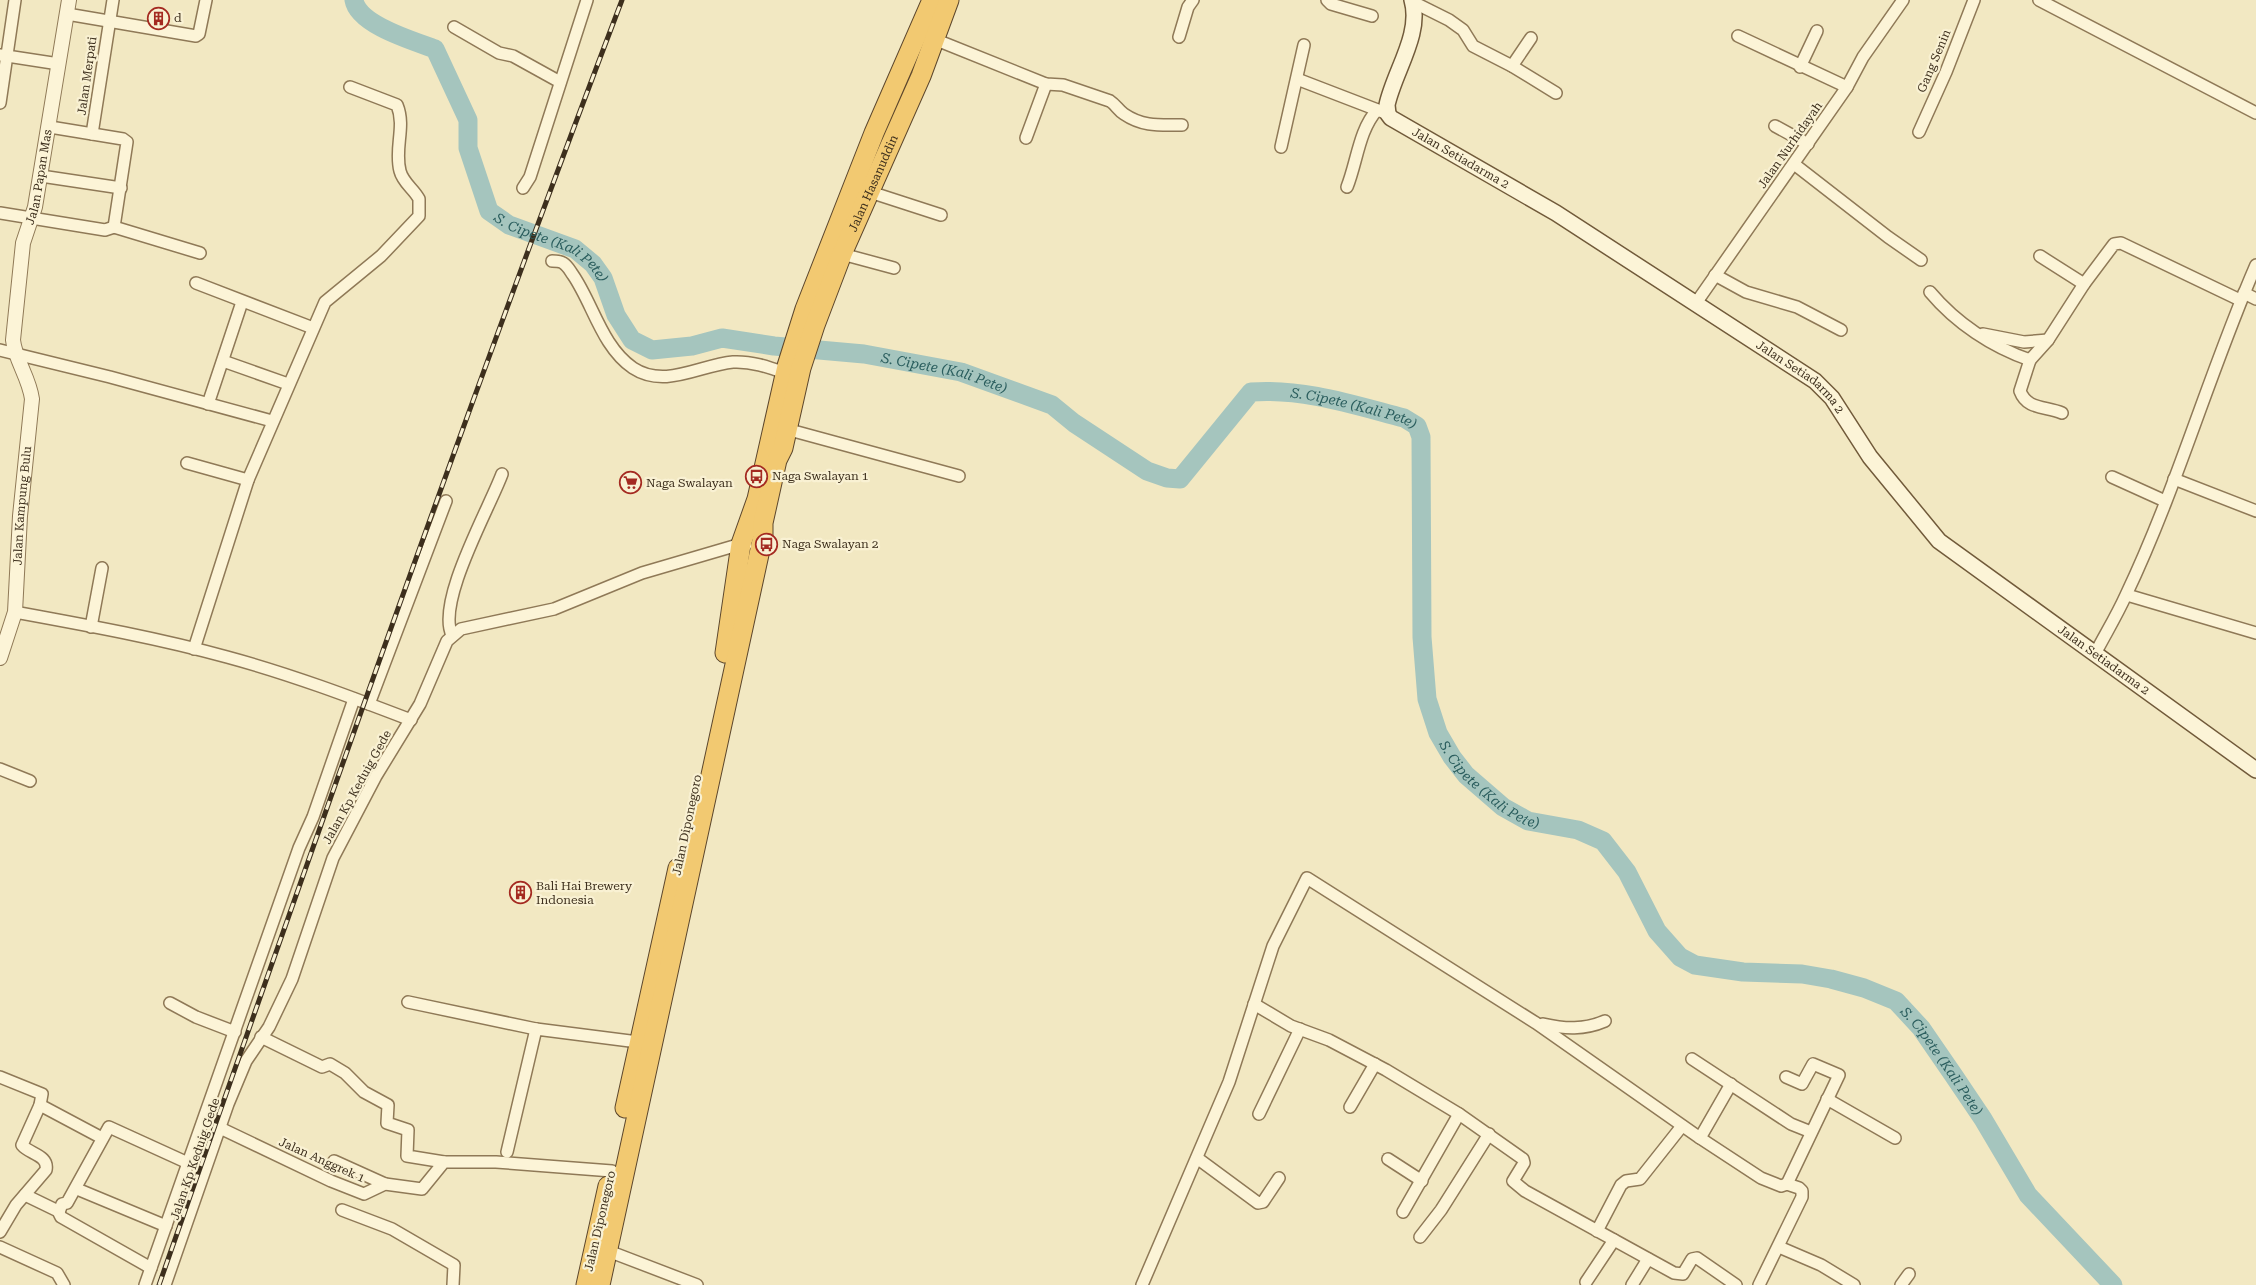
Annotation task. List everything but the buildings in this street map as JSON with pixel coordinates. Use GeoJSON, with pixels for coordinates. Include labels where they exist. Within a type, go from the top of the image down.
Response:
{"type":"FeatureCollection","features":[{"type":"Feature","properties":{"kind":"highway","name":"Jalan Hasanuddin"},"geometry":{"type":"LineString","coordinates":[[791,369],[874,133],[932,0]]}},
{"type":"Feature","properties":{"kind":"highway","name":"Jalan Hasanuddin"},"geometry":{"type":"LineString","coordinates":[[810,317],[842,254],[870,192],[921,76],[950,0]]}},
{"type":"Feature","properties":{"kind":"highway","name":"Jalan Diponegoro"},"geometry":{"type":"LineString","coordinates":[[586,1285],[601,1248],[760,548],[779,428],[791,369]]}},
{"type":"Feature","properties":{"kind":"highway","name":"Jalan Diponegoro"},"geometry":{"type":"LineString","coordinates":[[600,1285],[601,1248],[612,1171],[638,1042],[729,635],[741,544],[779,428]]}},
{"type":"Feature","properties":{"kind":"main road"},"geometry":{"type":"LineString","coordinates":[[1382,112],[1411,34],[1414,15],[1413,1]]}},
{"type":"Feature","properties":{"kind":"main road","name":"Jalan Setiadarma 2"},"geometry":{"type":"LineString","coordinates":[[1382,112],[1556,213],[1822,386],[1870,457],[1939,540],[2096,652],[2256,770]]}},
{"type":"Feature","properties":{"kind":"street"},"geometry":{"type":"LineString","coordinates":[[0,103],[4,55],[15,0]]}},
{"type":"Feature","properties":{"kind":"street","name":"Jalan Papan Mas"},"geometry":{"type":"LineString","coordinates":[[16,354],[12,340],[23,242],[32,218],[41,176],[69,0]]}},
{"type":"Feature","properties":{"kind":"street","name":"Jalan Merpati"},"geometry":{"type":"LineString","coordinates":[[92,134],[113,0]]}},
{"type":"Feature","properties":{"kind":"street"},"geometry":{"type":"LineString","coordinates":[[67,14],[109,23],[196,36],[199,34],[206,0]]}},
{"type":"Feature","properties":{"kind":"street"},"geometry":{"type":"LineString","coordinates":[[523,188],[532,171],[588,0]]}},
{"type":"Feature","properties":{"kind":"street"},"geometry":{"type":"LineString","coordinates":[[1179,37],[1188,7],[1193,0]]}},
{"type":"Feature","properties":{"kind":"street"},"geometry":{"type":"LineString","coordinates":[[1327,0],[1331,4],[1372,16]]}},
{"type":"Feature","properties":{"kind":"street","name":"Jalan Nurhidayah"},"geometry":{"type":"LineString","coordinates":[[1696,304],[1847,87],[1863,57],[1903,0]]}},
{"type":"Feature","properties":{"kind":"street","name":"Gang Senin"},"geometry":{"type":"LineString","coordinates":[[1919,132],[1946,72],[1974,0]]}},
{"type":"Feature","properties":{"kind":"street"},"geometry":{"type":"LineString","coordinates":[[2039,0],[2256,113]]}},
{"type":"Feature","properties":{"kind":"street"},"geometry":{"type":"LineString","coordinates":[[1413,1],[1450,20],[1463,30],[1473,46],[1512,66],[1556,93]]}},
{"type":"Feature","properties":{"kind":"street"},"geometry":{"type":"LineString","coordinates":[[454,27],[499,54],[519,59],[560,82]]}},
{"type":"Feature","properties":{"kind":"street"},"geometry":{"type":"LineString","coordinates":[[1800,67],[1817,31]]}},
{"type":"Feature","properties":{"kind":"street"},"geometry":{"type":"LineString","coordinates":[[1738,36],[1800,67],[1847,87]]}},
{"type":"Feature","properties":{"kind":"street"},"geometry":{"type":"LineString","coordinates":[[1512,66],[1531,38]]}},
{"type":"Feature","properties":{"kind":"street"},"geometry":{"type":"LineString","coordinates":[[934,39],[1046,84],[1063,85],[1110,101],[1117,105],[1121,112],[1142,124],[1182,125]]}},
{"type":"Feature","properties":{"kind":"street"},"geometry":{"type":"LineString","coordinates":[[1281,147],[1304,46]]}},
{"type":"Feature","properties":{"kind":"street"},"geometry":{"type":"LineString","coordinates":[[4,55],[59,64]]}},
{"type":"Feature","properties":{"kind":"street"},"geometry":{"type":"LineString","coordinates":[[1298,79],[1382,112],[1366,125],[1356,166],[1347,187]]}},
{"type":"Feature","properties":{"kind":"street"},"geometry":{"type":"LineString","coordinates":[[1026,138],[1046,84]]}},
{"type":"Feature","properties":{"kind":"street"},"geometry":{"type":"LineString","coordinates":[[194,649],[248,480],[325,302],[381,256],[419,216],[420,210],[417,194],[404,180],[400,171],[398,152],[401,122],[397,105],[350,87]]}},
{"type":"Feature","properties":{"kind":"street"},"geometry":{"type":"LineString","coordinates":[[1776,126],[1808,144]]}},
{"type":"Feature","properties":{"kind":"street"},"geometry":{"type":"LineString","coordinates":[[50,127],[123,139],[127,142],[114,227]]}},
{"type":"Feature","properties":{"kind":"street"},"geometry":{"type":"LineString","coordinates":[[1794,164],[1888,237],[1921,260]]}},
{"type":"Feature","properties":{"kind":"street"},"geometry":{"type":"LineString","coordinates":[[41,176],[121,188]]}},
{"type":"Feature","properties":{"kind":"street"},"geometry":{"type":"LineString","coordinates":[[870,192],[941,215]]}},
{"type":"Feature","properties":{"kind":"street"},"geometry":{"type":"LineString","coordinates":[[0,213],[105,230],[114,227],[200,253]]}},
{"type":"Feature","properties":{"kind":"street"},"geometry":{"type":"LineString","coordinates":[[2062,413],[2038,407],[2022,398],[2020,391],[2030,360],[2048,340],[2110,248],[2121,243],[2242,297],[2256,298]]}},
{"type":"Feature","properties":{"kind":"street"},"geometry":{"type":"LineString","coordinates":[[842,254],[894,268]]}},
{"type":"Feature","properties":{"kind":"street"},"geometry":{"type":"LineString","coordinates":[[2040,256],[2084,284]]}},
{"type":"Feature","properties":{"kind":"street"},"geometry":{"type":"LineString","coordinates":[[552,261],[567,266],[579,283],[602,330],[618,353],[624,360],[641,372],[655,376],[670,376],[732,362],[791,369]]}},
{"type":"Feature","properties":{"kind":"street"},"geometry":{"type":"LineString","coordinates":[[2096,652],[2127,595],[2166,500],[2242,297],[2256,265]]}},
{"type":"Feature","properties":{"kind":"street"},"geometry":{"type":"LineString","coordinates":[[1716,275],[1746,292],[1797,307],[1841,330]]}},
{"type":"Feature","properties":{"kind":"street"},"geometry":{"type":"LineString","coordinates":[[196,284],[313,328]]}},
{"type":"Feature","properties":{"kind":"street"},"geometry":{"type":"LineString","coordinates":[[1930,292],[1949,313],[1978,334],[2006,352],[2030,360]]}},
{"type":"Feature","properties":{"kind":"street"},"geometry":{"type":"LineString","coordinates":[[208,404],[242,302]]}},
{"type":"Feature","properties":{"kind":"street"},"geometry":{"type":"LineString","coordinates":[[1978,334],[2024,342],[2048,340]]}},
{"type":"Feature","properties":{"kind":"street"},"geometry":{"type":"LineString","coordinates":[[0,350],[272,422]]}},
{"type":"Feature","properties":{"kind":"street","name":"Jalan Kampung Bulu"},"geometry":{"type":"LineString","coordinates":[[0,658],[15,612],[20,516],[32,399],[31,386],[16,354]]}},
{"type":"Feature","properties":{"kind":"street"},"geometry":{"type":"LineString","coordinates":[[223,361],[288,384]]}},
{"type":"Feature","properties":{"kind":"street"},"geometry":{"type":"LineString","coordinates":[[779,428],[959,476]]}},
{"type":"Feature","properties":{"kind":"street"},"geometry":{"type":"LineString","coordinates":[[187,463],[248,480]]}},
{"type":"Feature","properties":{"kind":"street"},"geometry":{"type":"LineString","coordinates":[[502,474],[470,542],[448,621],[452,635],[469,627],[554,610],[642,573],[741,544],[760,548]]}},
{"type":"Feature","properties":{"kind":"street"},"geometry":{"type":"LineString","coordinates":[[2112,476],[2166,500]]}},
{"type":"Feature","properties":{"kind":"street"},"geometry":{"type":"LineString","coordinates":[[2174,479],[2256,510]]}},
{"type":"Feature","properties":{"kind":"street"},"geometry":{"type":"LineString","coordinates":[[369,704],[446,501]]}},
{"type":"Feature","properties":{"kind":"street"},"geometry":{"type":"LineString","coordinates":[[91,627],[102,568]]}},
{"type":"Feature","properties":{"kind":"street"},"geometry":{"type":"LineString","coordinates":[[2127,595],[2256,633]]}},
{"type":"Feature","properties":{"kind":"street"},"geometry":{"type":"LineString","coordinates":[[15,612],[194,649],[265,668],[411,720]]}},
{"type":"Feature","properties":{"kind":"street","name":"Jalan Kp Keduig Gede"},"geometry":{"type":"LineString","coordinates":[[165,1285],[220,1128],[246,1061],[278,1010],[292,979],[325,880],[343,837],[376,776],[411,720],[442,651],[452,635]]}},
{"type":"Feature","properties":{"kind":"street"},"geometry":{"type":"LineString","coordinates":[[145,1285],[286,884],[354,699]]}},
{"type":"Feature","properties":{"kind":"street"},"geometry":{"type":"LineString","coordinates":[[0,769],[30,781]]}},
{"type":"Feature","properties":{"kind":"street"},"geometry":{"type":"LineString","coordinates":[[1142,1285],[1229,1082],[1273,946],[1307,878],[1536,1023],[1682,1126],[1761,1178],[1781,1186],[1787,1184],[1799,1188],[1802,1191],[1802,1197],[1759,1285]]}},
{"type":"Feature","properties":{"kind":"street"},"geometry":{"type":"LineString","coordinates":[[408,1002],[536,1029],[638,1042]]}},
{"type":"Feature","properties":{"kind":"street"},"geometry":{"type":"LineString","coordinates":[[170,1003],[196,1017],[235,1032]]}},
{"type":"Feature","properties":{"kind":"street"},"geometry":{"type":"LineString","coordinates":[[1254,1004],[1300,1030],[1329,1040],[1375,1064],[1489,1134],[1523,1159],[1524,1163],[1514,1177],[1514,1184],[1678,1274],[1683,1274],[1692,1259],[1697,1258],[1736,1285]]}},
{"type":"Feature","properties":{"kind":"street"},"geometry":{"type":"LineString","coordinates":[[1536,1023],[1568,1030],[1595,1026],[1605,1021]]}},
{"type":"Feature","properties":{"kind":"street"},"geometry":{"type":"LineString","coordinates":[[507,1152],[536,1029]]}},
{"type":"Feature","properties":{"kind":"street"},"geometry":{"type":"LineString","coordinates":[[1260,1114],[1300,1030]]}},
{"type":"Feature","properties":{"kind":"street"},"geometry":{"type":"LineString","coordinates":[[261,1037],[322,1067],[330,1064],[345,1073],[364,1092],[388,1105],[388,1124],[408,1129],[407,1156],[444,1162],[496,1162],[612,1171]]}},
{"type":"Feature","properties":{"kind":"street"},"geometry":{"type":"LineString","coordinates":[[1692,1059],[1791,1124],[1811,1132]]}},
{"type":"Feature","properties":{"kind":"street"},"geometry":{"type":"LineString","coordinates":[[1350,1108],[1375,1064]]}},
{"type":"Feature","properties":{"kind":"street"},"geometry":{"type":"LineString","coordinates":[[1786,1078],[1802,1084],[1813,1064],[1838,1074],[1787,1184]]}},
{"type":"Feature","properties":{"kind":"street"},"geometry":{"type":"LineString","coordinates":[[0,1077],[42,1095],[40,1105],[22,1145],[45,1160],[47,1164],[46,1170],[25,1195],[0,1232]]}},
{"type":"Feature","properties":{"kind":"street"},"geometry":{"type":"LineString","coordinates":[[1700,1138],[1731,1084]]}},
{"type":"Feature","properties":{"kind":"street"},"geometry":{"type":"LineString","coordinates":[[1827,1099],[1895,1138]]}},
{"type":"Feature","properties":{"kind":"street"},"geometry":{"type":"LineString","coordinates":[[40,1105],[102,1138]]}},
{"type":"Feature","properties":{"kind":"street"},"geometry":{"type":"LineString","coordinates":[[1403,1212],[1459,1114]]}},
{"type":"Feature","properties":{"kind":"street"},"geometry":{"type":"LineString","coordinates":[[1597,1231],[1621,1185],[1626,1181],[1640,1179],[1682,1126]]}},
{"type":"Feature","properties":{"kind":"street"},"geometry":{"type":"LineString","coordinates":[[151,1268],[61,1217],[62,1204],[67,1203],[76,1189],[107,1129],[111,1127],[188,1163]]}},
{"type":"Feature","properties":{"kind":"street","name":"Jalan Anggrek 1"},"geometry":{"type":"LineString","coordinates":[[220,1128],[331,1181],[361,1193],[367,1193],[386,1184],[422,1189],[444,1162]]}},
{"type":"Feature","properties":{"kind":"street"},"geometry":{"type":"LineString","coordinates":[[1420,1237],[1441,1210],[1489,1134]]}},
{"type":"Feature","properties":{"kind":"street"},"geometry":{"type":"LineString","coordinates":[[1196,1158],[1258,1203],[1263,1202],[1279,1178]]}},
{"type":"Feature","properties":{"kind":"street"},"geometry":{"type":"LineString","coordinates":[[1388,1159],[1422,1181]]}},
{"type":"Feature","properties":{"kind":"street"},"geometry":{"type":"LineString","coordinates":[[334,1161],[386,1184]]}},
{"type":"Feature","properties":{"kind":"street"},"geometry":{"type":"LineString","coordinates":[[76,1189],[166,1226]]}},
{"type":"Feature","properties":{"kind":"street"},"geometry":{"type":"LineString","coordinates":[[25,1195],[60,1212]]}},
{"type":"Feature","properties":{"kind":"street"},"geometry":{"type":"LineString","coordinates":[[342,1210],[392,1229],[454,1265],[453,1285]]}},
{"type":"Feature","properties":{"kind":"street"},"geometry":{"type":"LineString","coordinates":[[1586,1282],[1614,1240]]}},
{"type":"Feature","properties":{"kind":"street"},"geometry":{"type":"LineString","coordinates":[[0,1247],[57,1272],[64,1285]]}},
{"type":"Feature","properties":{"kind":"street"},"geometry":{"type":"LineString","coordinates":[[1779,1247],[1821,1264],[1854,1285]]}},
{"type":"Feature","properties":{"kind":"street"},"geometry":{"type":"LineString","coordinates":[[601,1248],[697,1285]]}},
{"type":"Feature","properties":{"kind":"street"},"geometry":{"type":"LineString","coordinates":[[1632,1285],[1648,1259]]}},
{"type":"Feature","properties":{"kind":"street"},"geometry":{"type":"LineString","coordinates":[[1901,1285],[1909,1274]]}},
{"type":"Feature","properties":{"kind":"waterway","name":"S. Cipete (Kali Pete)"},"geometry":{"type":"LineString","coordinates":[[354,0],[358,9],[365,17],[376,24],[401,37],[435,49],[468,120],[468,148],[489,211],[509,225],[575,249],[593,264],[603,278],[616,315],[632,340],[652,350],[692,346],[722,338],[774,346],[864,354],[961,372],[1052,405],[1074,423],[1147,471],[1167,478],[1180,479],[1251,392],[1270,391],[1309,395],[1404,418],[1417,426],[1421,437],[1422,637],[1427,699],[1438,733],[1452,757],[1466,775],[1503,807],[1528,821],[1578,830],[1603,841],[1627,872],[1657,931],[1680,957],[1695,965],[1743,972],[1802,974],[1831,979],[1864,988],[1896,1001],[1921,1028],[1954,1076],[1983,1119],[2028,1195],[2113,1285]]}},
{"type":"Feature","properties":{"kind":"railway"},"geometry":{"type":"LineString","coordinates":[[159,1285],[444,480],[622,0]]}},
{"type":"Feature","properties":{"kind":"place","name":"d"},"geometry":{"type":"Point","coordinates":[158,18]}},
{"type":"Feature","properties":{"kind":"place","name":"Naga Swalayan 1"},"geometry":{"type":"Point","coordinates":[756,476]}},
{"type":"Feature","properties":{"kind":"place","name":"Naga Swalayan"},"geometry":{"type":"Point","coordinates":[630,483]}},
{"type":"Feature","properties":{"kind":"place","name":"Naga Swalayan 2"},"geometry":{"type":"Point","coordinates":[766,544]}},
{"type":"Feature","properties":{"kind":"place","name":"Bali Hai Brewery Indonesia"},"geometry":{"type":"Point","coordinates":[520,893]}}]}
